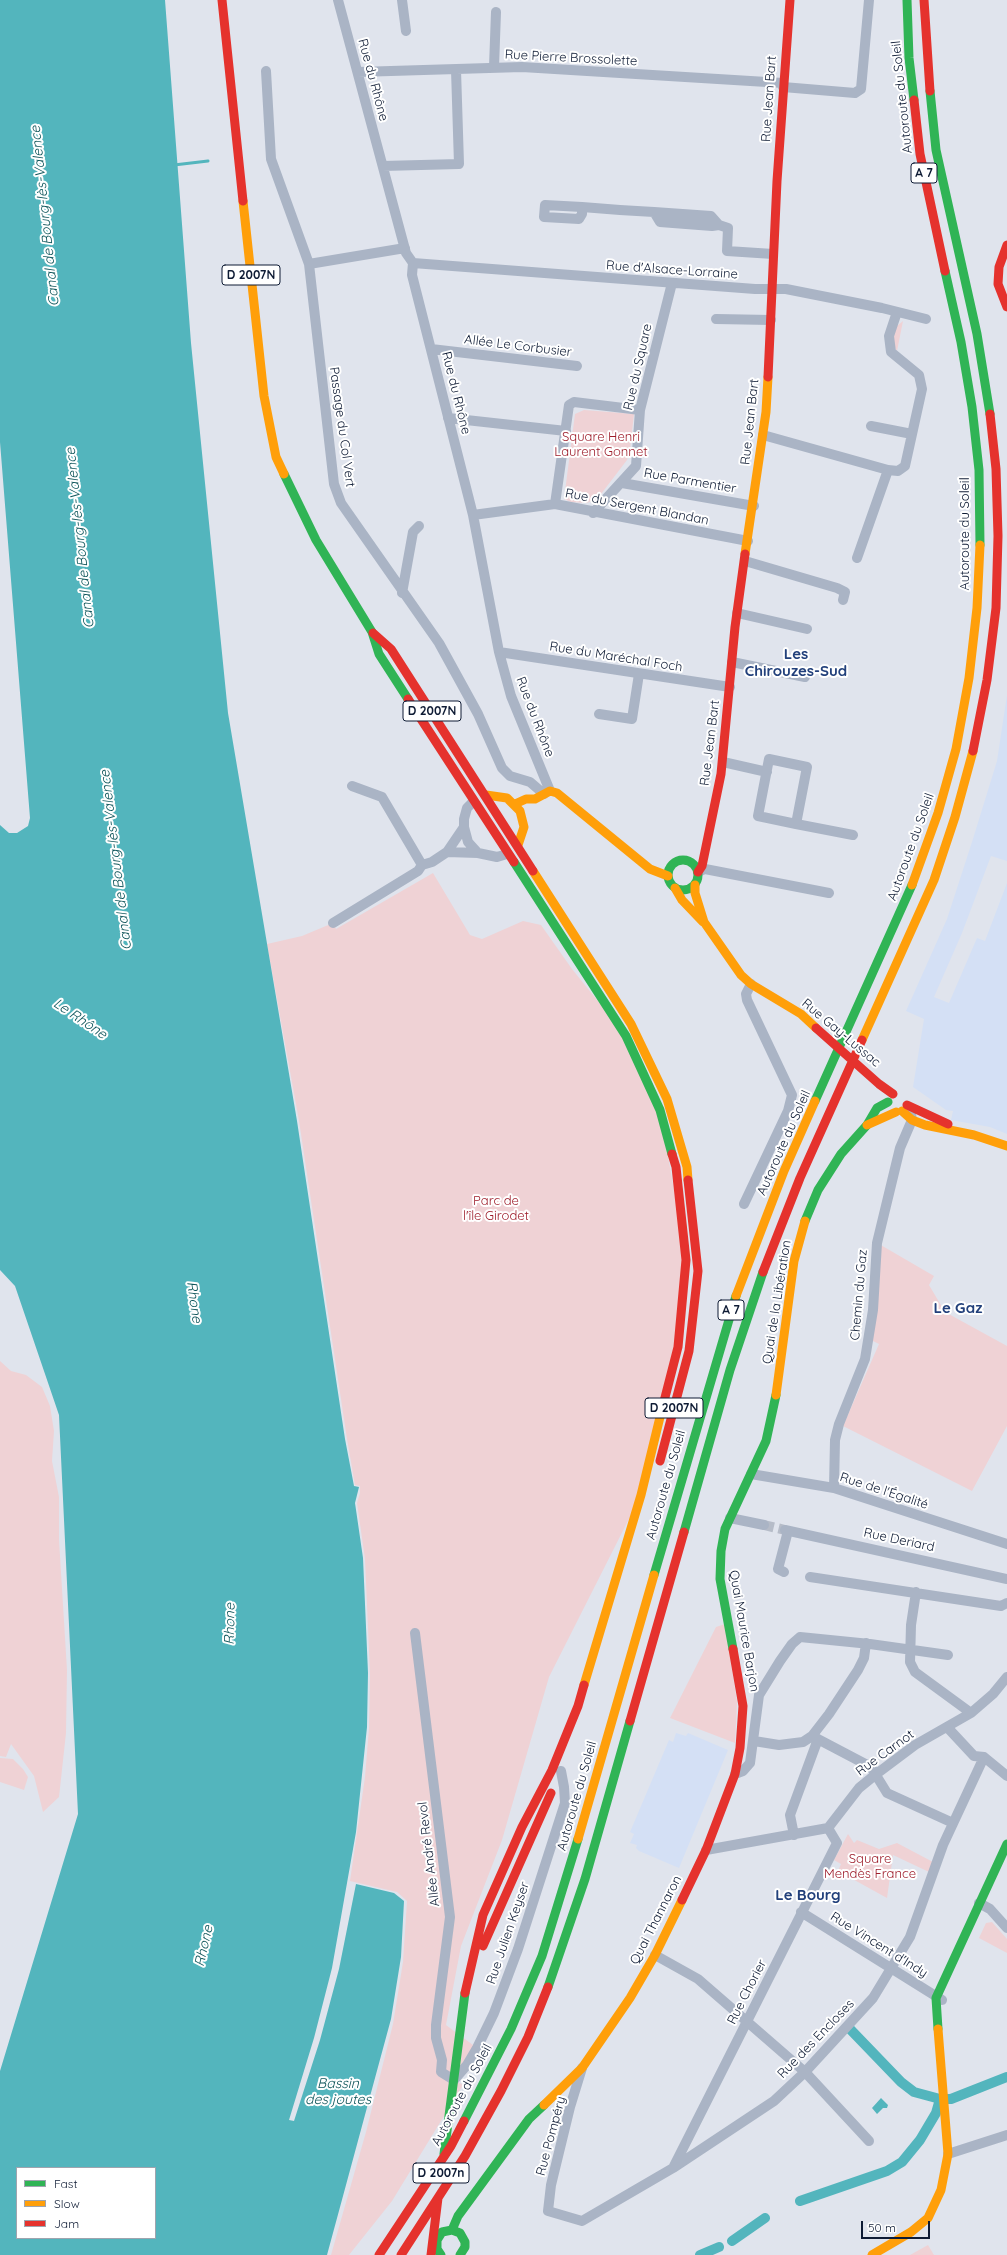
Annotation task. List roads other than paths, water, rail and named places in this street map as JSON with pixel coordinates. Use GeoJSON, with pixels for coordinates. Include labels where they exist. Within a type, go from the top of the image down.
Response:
{"type":"FeatureCollection","features":[{"type":"Feature","properties":{"kind":"main road","name":"D 2007N"},"geometry":{"type":"LineString","coordinates":[[222,0],[264,396],[276,457],[316,540],[372,632],[379,654],[473,802],[626,1036],[660,1110],[676,1167],[686,1260],[678,1347],[641,1495],[578,1706],[552,1770],[522,1827],[483,1915],[468,1980]]}},
{"type":"Feature","properties":{"kind":"main road","name":"Rue Jean Bart"},"geometry":{"type":"LineString","coordinates":[[698,872],[702,866],[723,762],[737,613],[754,506],[763,435],[771,320],[773,254],[783,85],[790,0]]}},
{"type":"Feature","properties":{"kind":"main road","name":"Autoroute du Soleil"},"geometry":{"type":"LineString","coordinates":[[379,2255],[451,2146],[511,2029],[542,1956],[568,1875],[714,1365],[740,1282],[784,1171],[916,876],[938,813],[956,749],[969,678],[977,608],[981,535],[979,470],[972,407],[961,342],[920,154],[909,58],[906,0]]}},
{"type":"Feature","properties":{"kind":"main road","name":"A 7"},"geometry":{"type":"LineString","coordinates":[[401,2255],[465,2156],[501,2091],[528,2037],[558,1962],[585,1879],[730,1370],[757,1286],[800,1178],[934,880],[955,817],[973,751],[987,680],[996,608],[998,536],[996,469],[989,402],[977,334],[936,150],[926,57],[924,0]]}},
{"type":"Feature","properties":{"kind":"main road"},"geometry":{"type":"LineString","coordinates":[[1007,245],[999,267],[998,284],[1007,307]]}},
{"type":"Feature","properties":{"kind":"main road","name":"D 2007N"},"geometry":{"type":"LineString","coordinates":[[372,632],[391,649],[486,795],[631,1024],[667,1099],[687,1167],[698,1271],[689,1350],[657,1471],[623,1588]]}},
{"type":"Feature","properties":{"kind":"main road"},"geometry":{"type":"LineString","coordinates":[[515,804],[526,799],[535,800],[547,793],[557,793],[573,804],[650,869],[656,873],[668,876]]}},
{"type":"Feature","properties":{"kind":"main road"},"geometry":{"type":"LineString","coordinates":[[473,802],[486,795],[507,798],[515,804],[523,818],[523,835],[518,845],[507,854]]}},
{"type":"Feature","properties":{"kind":"main road"},"geometry":{"type":"LineString","coordinates":[[523,818],[534,805],[535,800]]}},
{"type":"Feature","properties":{"kind":"main road"},"geometry":{"type":"LineString","coordinates":[[704,922],[682,900],[675,888],[670,883],[668,876],[673,864],[685,861],[706,844]]}},
{"type":"Feature","properties":{"kind":"main road"},"geometry":{"type":"LineString","coordinates":[[685,861],[694,864],[698,872],[695,885],[704,922]]}},
{"type":"Feature","properties":{"kind":"main road"},"geometry":{"type":"LineString","coordinates":[[675,888],[686,890],[695,885]]}},
{"type":"Feature","properties":{"kind":"main road","name":"Rue Gay-Lussac"},"geometry":{"type":"LineString","coordinates":[[704,922],[731,964],[751,984],[801,1014],[877,1082],[890,1098]]}},
{"type":"Feature","properties":{"kind":"main road"},"geometry":{"type":"LineString","coordinates":[[901,1110],[903,1096],[890,1098],[890,1110],[901,1110],[1007,1146]]}},
{"type":"Feature","properties":{"kind":"main road","name":"Quai de la Libération"},"geometry":{"type":"LineString","coordinates":[[751,1474],[766,1441],[774,1411],[794,1260],[805,1222],[818,1190],[830,1170],[867,1125],[877,1108],[890,1098]]}},
{"type":"Feature","properties":{"kind":"main road","name":"Quai de la Libération"},"geometry":{"type":"LineString","coordinates":[[867,1125],[901,1110]]}},
{"type":"Feature","properties":{"kind":"main road"},"geometry":{"type":"LineString","coordinates":[[912,1120],[925,1125],[974,1135]]}},
{"type":"Feature","properties":{"kind":"main road","name":"Quai Maurice Barjon"},"geometry":{"type":"LineString","coordinates":[[735,1774],[743,1726],[743,1706],[722,1594],[720,1564],[725,1529],[751,1474]]}},
{"type":"Feature","properties":{"kind":"main road"},"geometry":{"type":"LineString","coordinates":[[468,1980],[582,1723]]}},
{"type":"Feature","properties":{"kind":"main road","name":"Quai Thannaron"},"geometry":{"type":"LineString","coordinates":[[452,2230],[458,2216],[529,2119],[582,2068],[630,1998],[654,1955],[706,1850],[735,1774]]}},
{"type":"Feature","properties":{"kind":"main road"},"geometry":{"type":"LineString","coordinates":[[872,2255],[911,2232],[928,2218],[941,2190],[948,2154],[939,2020],[939,1999],[983,1905],[1007,1844]]}},
{"type":"Feature","properties":{"kind":"main road"},"geometry":{"type":"LineString","coordinates":[[983,1905],[1007,1862]]}},
{"type":"Feature","properties":{"kind":"main road","name":"D 2007n"},"geometry":{"type":"LineString","coordinates":[[436,2253],[458,2039],[468,1980]]}},
{"type":"Feature","properties":{"kind":"main road"},"geometry":{"type":"LineString","coordinates":[[463,2236],[468,2204]]}},
{"type":"Feature","properties":{"kind":"main road"},"geometry":{"type":"LineString","coordinates":[[436,2253],[440,2235],[456,2230],[463,2236],[468,2249],[460,2255]]}},
{"type":"Feature","properties":{"kind":"street","name":"Rue du Rhône"},"geometry":{"type":"LineString","coordinates":[[338,0],[405,248],[413,263],[412,275],[473,515],[499,652],[511,696],[547,793]]}},
{"type":"Feature","properties":{"kind":"street"},"geometry":{"type":"LineString","coordinates":[[402,0],[406,31]]}},
{"type":"Feature","properties":{"kind":"street","name":"Rue Pierre Brossolette"},"geometry":{"type":"LineString","coordinates":[[358,72],[522,67],[783,85],[855,92],[861,89],[869,0]]}},
{"type":"Feature","properties":{"kind":"street"},"geometry":{"type":"LineString","coordinates":[[494,67],[496,12]]}},
{"type":"Feature","properties":{"kind":"street"},"geometry":{"type":"LineString","coordinates":[[383,166],[459,164],[456,70]]}},
{"type":"Feature","properties":{"kind":"street","name":"Passage du Col Vert"},"geometry":{"type":"LineString","coordinates":[[266,71],[271,159],[309,264],[334,484],[341,503],[402,593],[439,643],[478,714],[502,768],[510,776],[530,782],[547,793]]}},
{"type":"Feature","properties":{"kind":"street"},"geometry":{"type":"LineString","coordinates":[[582,207],[711,216],[719,225],[728,228],[727,251],[773,254]]}},
{"type":"Feature","properties":{"kind":"street"},"geometry":{"type":"LineString","coordinates":[[309,264],[405,248]]}},
{"type":"Feature","properties":{"kind":"street","name":"Rue d'Alsace-Lorraine"},"geometry":{"type":"LineString","coordinates":[[413,263],[672,283],[794,290],[926,319]]}},
{"type":"Feature","properties":{"kind":"street","name":"Rue du Square"},"geometry":{"type":"LineString","coordinates":[[594,513],[636,466],[640,410],[672,283]]}},
{"type":"Feature","properties":{"kind":"street"},"geometry":{"type":"LineString","coordinates":[[763,435],[888,470],[898,471],[904,466],[922,389],[919,374],[891,352],[889,336],[897,312]]}},
{"type":"Feature","properties":{"kind":"street"},"geometry":{"type":"LineString","coordinates":[[716,319],[771,320]]}},
{"type":"Feature","properties":{"kind":"street","name":"Allée Le Corbusier"},"geometry":{"type":"LineString","coordinates":[[431,348],[577,366]]}},
{"type":"Feature","properties":{"kind":"street"},"geometry":{"type":"LineString","coordinates":[[555,504],[569,405],[574,402],[640,410]]}},
{"type":"Feature","properties":{"kind":"street"},"geometry":{"type":"LineString","coordinates":[[448,418],[566,431]]}},
{"type":"Feature","properties":{"kind":"street"},"geometry":{"type":"LineString","coordinates":[[871,426],[912,434]]}},
{"type":"Feature","properties":{"kind":"street"},"geometry":{"type":"LineString","coordinates":[[857,558],[888,470]]}},
{"type":"Feature","properties":{"kind":"street","name":"Rue Parmentier"},"geometry":{"type":"LineString","coordinates":[[622,483],[754,506]]}},
{"type":"Feature","properties":{"kind":"street","name":"Rue du Sergent Blandan"},"geometry":{"type":"LineString","coordinates":[[473,515],[555,504],[594,513],[748,541]]}},
{"type":"Feature","properties":{"kind":"street"},"geometry":{"type":"LineString","coordinates":[[402,593],[413,532],[419,526]]}},
{"type":"Feature","properties":{"kind":"street"},"geometry":{"type":"LineString","coordinates":[[745,561],[837,588],[845,592],[843,600]]}},
{"type":"Feature","properties":{"kind":"street"},"geometry":{"type":"LineString","coordinates":[[737,613],[807,629]]}},
{"type":"Feature","properties":{"kind":"street","name":"Rue du Maréchal Foch"},"geometry":{"type":"LineString","coordinates":[[499,652],[730,687]]}},
{"type":"Feature","properties":{"kind":"street"},"geometry":{"type":"LineString","coordinates":[[732,662],[805,677]]}},
{"type":"Feature","properties":{"kind":"street"},"geometry":{"type":"LineString","coordinates":[[599,714],[632,719],[639,674]]}},
{"type":"Feature","properties":{"kind":"street"},"geometry":{"type":"LineString","coordinates":[[796,824],[807,767],[769,759],[758,816],[796,824],[853,835]]}},
{"type":"Feature","properties":{"kind":"street"},"geometry":{"type":"LineString","coordinates":[[723,762],[767,772]]}},
{"type":"Feature","properties":{"kind":"street"},"geometry":{"type":"LineString","coordinates":[[352,786],[382,797],[422,865]]}},
{"type":"Feature","properties":{"kind":"street"},"geometry":{"type":"LineString","coordinates":[[473,802],[466,812],[464,827],[468,842],[478,853]]}},
{"type":"Feature","properties":{"kind":"street"},"geometry":{"type":"LineString","coordinates":[[333,923],[418,871],[422,865],[432,862],[447,852],[464,827]]}},
{"type":"Feature","properties":{"kind":"street"},"geometry":{"type":"LineString","coordinates":[[447,852],[478,853],[498,857],[507,854]]}},
{"type":"Feature","properties":{"kind":"street"},"geometry":{"type":"LineString","coordinates":[[698,872],[705,869],[829,893]]}},
{"type":"Feature","properties":{"kind":"street"},"geometry":{"type":"LineString","coordinates":[[744,1204],[788,1111],[792,1095],[747,1000],[746,994],[751,984]]}},
{"type":"Feature","properties":{"kind":"street"},"geometry":{"type":"LineString","coordinates":[[901,1110],[912,1116],[912,1120]]}},
{"type":"Feature","properties":{"kind":"street","name":"Chemin du Gaz"},"geometry":{"type":"LineString","coordinates":[[834,1488],[835,1440],[839,1424],[865,1359],[873,1310],[877,1243],[900,1148],[912,1120]]}},
{"type":"Feature","properties":{"kind":"street","name":"Rue de l'Égalité"},"geometry":{"type":"LineString","coordinates":[[751,1474],[834,1488],[1007,1544]]}},
{"type":"Feature","properties":{"kind":"street"},"geometry":{"type":"LineString","coordinates":[[730,1518],[764,1525]]}},
{"type":"Feature","properties":{"kind":"street","name":"Rue Deriard"},"geometry":{"type":"LineString","coordinates":[[784,1572],[778,1569],[787,1530],[1007,1579]]}},
{"type":"Feature","properties":{"kind":"street"},"geometry":{"type":"LineString","coordinates":[[810,1577],[1001,1606],[1007,1603]]}},
{"type":"Feature","properties":{"kind":"street"},"geometry":{"type":"LineString","coordinates":[[916,1592],[911,1625],[910,1662],[915,1672],[940,1692],[971,1713]]}},
{"type":"Feature","properties":{"kind":"street","name":"Allée André Revol"},"geometry":{"type":"LineString","coordinates":[[415,1633],[450,1917],[436,2025],[436,2038],[442,2060],[441,2072]]}},
{"type":"Feature","properties":{"kind":"street"},"geometry":{"type":"LineString","coordinates":[[735,1774],[743,1771],[750,1763],[759,1695],[792,1644],[800,1637],[866,1643],[948,1655]]}},
{"type":"Feature","properties":{"kind":"street"},"geometry":{"type":"LineString","coordinates":[[794,1835],[790,1816],[815,1738],[858,1670],[864,1658],[866,1643]]}},
{"type":"Feature","properties":{"kind":"street","name":"Rue Carnot"},"geometry":{"type":"LineString","coordinates":[[828,1828],[859,1788],[915,1745],[971,1713],[993,1694],[1007,1677]]}},
{"type":"Feature","properties":{"kind":"street"},"geometry":{"type":"LineString","coordinates":[[947,1727],[974,1756],[984,1757],[1007,1776]]}},
{"type":"Feature","properties":{"kind":"street"},"geometry":{"type":"LineString","coordinates":[[754,1740],[779,1745],[803,1742],[815,1738],[871,1767],[887,1793],[953,1823]]}},
{"type":"Feature","properties":{"kind":"street","name":"Rue des Encloses"},"geometry":{"type":"LineString","coordinates":[[548,2211],[582,2221],[673,2168],[774,2101],[805,2072],[873,1998],[892,1968],[917,1921],[943,1845],[984,1757]]}},
{"type":"Feature","properties":{"kind":"street","name":"Rue Julien Keyser"},"geometry":{"type":"LineString","coordinates":[[441,2072],[454,2080],[467,2065],[494,2013],[518,1949],[564,1803],[564,1787],[561,1770]]}},
{"type":"Feature","properties":{"kind":"street"},"geometry":{"type":"LineString","coordinates":[[706,1850],[828,1828]]}},
{"type":"Feature","properties":{"kind":"street","name":"Rue Chorier"},"geometry":{"type":"LineString","coordinates":[[673,2168],[837,1843],[828,1828]]}},
{"type":"Feature","properties":{"kind":"street"},"geometry":{"type":"LineString","coordinates":[[983,1905],[990,1908],[1007,1928]]}},
{"type":"Feature","properties":{"kind":"street","name":"Rue Vincent d'Indy"},"geometry":{"type":"LineString","coordinates":[[801,1912],[939,1999]]}},
{"type":"Feature","properties":{"kind":"street"},"geometry":{"type":"LineString","coordinates":[[654,1955],[698,1979],[805,2072],[869,2141]]}},
{"type":"Feature","properties":{"kind":"street","name":"Rue Pompéry"},"geometry":{"type":"LineString","coordinates":[[548,2211],[551,2185],[570,2107],[582,2068]]}},
{"type":"Feature","properties":{"kind":"street"},"geometry":{"type":"LineString","coordinates":[[948,2154],[1007,2135]]}},
{"type":"Feature","properties":{"kind":"water"},"geometry":{"type":"Polygon","coordinates":[[[0,0],[165,0],[191,343],[228,713],[297,1121],[345,1439],[354,1486],[359,1487],[355,1503],[363,1558],[368,1673],[367,1727],[356,1832],[332,1968],[314,2038],[289,2120],[294,2121],[320,2040],[339,1969],[356,1884],[394,1893],[404,1901],[401,1957],[391,2019],[327,2255],[0,2255],[0,2071],[78,1814],[59,1415],[15,1286],[0,1270],[0,825],[9,833],[17,833],[28,826],[30,818],[0,442],[0,0]]]}},
{"type":"Feature","properties":{"kind":"water"},"geometry":{"type":"Polygon","coordinates":[[[881,2098],[888,2105],[887,2108],[883,2108],[877,2114],[872,2108],[881,2098]]]}},
{"type":"Feature","properties":{"kind":"waterway"},"geometry":{"type":"LineString","coordinates":[[174,165],[208,161]]}},
{"type":"Feature","properties":{"kind":"waterway"},"geometry":{"type":"LineString","coordinates":[[849,2028],[901,2082],[914,2092],[940,2099],[951,2099],[1007,2077]]}},
{"type":"Feature","properties":{"kind":"waterway"},"geometry":{"type":"LineString","coordinates":[[800,2201],[887,2171],[902,2162],[920,2140],[936,2113],[940,2099]]}},
{"type":"Feature","properties":{"kind":"waterway"},"geometry":{"type":"LineString","coordinates":[[732,2241],[765,2218]]}},
{"type":"Feature","properties":{"kind":"waterway"},"geometry":{"type":"LineString","coordinates":[[700,2255],[719,2247]]}},
{"type":"Feature","properties":{"kind":"tunnel"},"geometry":{"type":"LineString","coordinates":[[764,1525],[785,1530]]}},
{"type":"Feature","properties":{"kind":"district","name":"Les Chirouzes-Sud"},"geometry":{"type":"Point","coordinates":[796,662]}},
{"type":"Feature","properties":{"kind":"district","name":"Le Gaz"},"geometry":{"type":"Point","coordinates":[958,1308]}},
{"type":"Feature","properties":{"kind":"district","name":"Le Bourg"},"geometry":{"type":"Point","coordinates":[808,1895]}},
{"type":"Feature","properties":{"kind":"water label","name":"Canal de Bourg-lès-Valence"},"geometry":{"type":"Point","coordinates":[45,216]}},
{"type":"Feature","properties":{"kind":"water label","name":"Canal de Bourg-lès-Valence"},"geometry":{"type":"Point","coordinates":[80,538]}},
{"type":"Feature","properties":{"kind":"water label","name":"Canal de Bourg-lès-Valence"},"geometry":{"type":"Point","coordinates":[116,860]}},
{"type":"Feature","properties":{"kind":"water label","name":"Le Rhône"},"geometry":{"type":"Point","coordinates":[80,1019]}},
{"type":"Feature","properties":{"kind":"water label","name":"Rhone"},"geometry":{"type":"Point","coordinates":[194,1302]}},
{"type":"Feature","properties":{"kind":"water label","name":"Rhone"},"geometry":{"type":"Point","coordinates":[230,1624]}},
{"type":"Feature","properties":{"kind":"water label","name":"Rhone"},"geometry":{"type":"Point","coordinates":[204,1946]}},
{"type":"Feature","properties":{"kind":"water label","name":"Bassin des joutes"},"geometry":{"type":"Point","coordinates":[338,2092]}},
{"type":"Feature","properties":{"kind":"park label","name":"Square Henri Laurent Gonnet"},"geometry":{"type":"Point","coordinates":[601,444]}},
{"type":"Feature","properties":{"kind":"park label","name":"Parc de l'île Girodet"},"geometry":{"type":"Point","coordinates":[496,1208]}},
{"type":"Feature","properties":{"kind":"park label","name":"Square Mendès France"},"geometry":{"type":"Point","coordinates":[870,1866]}}]}
